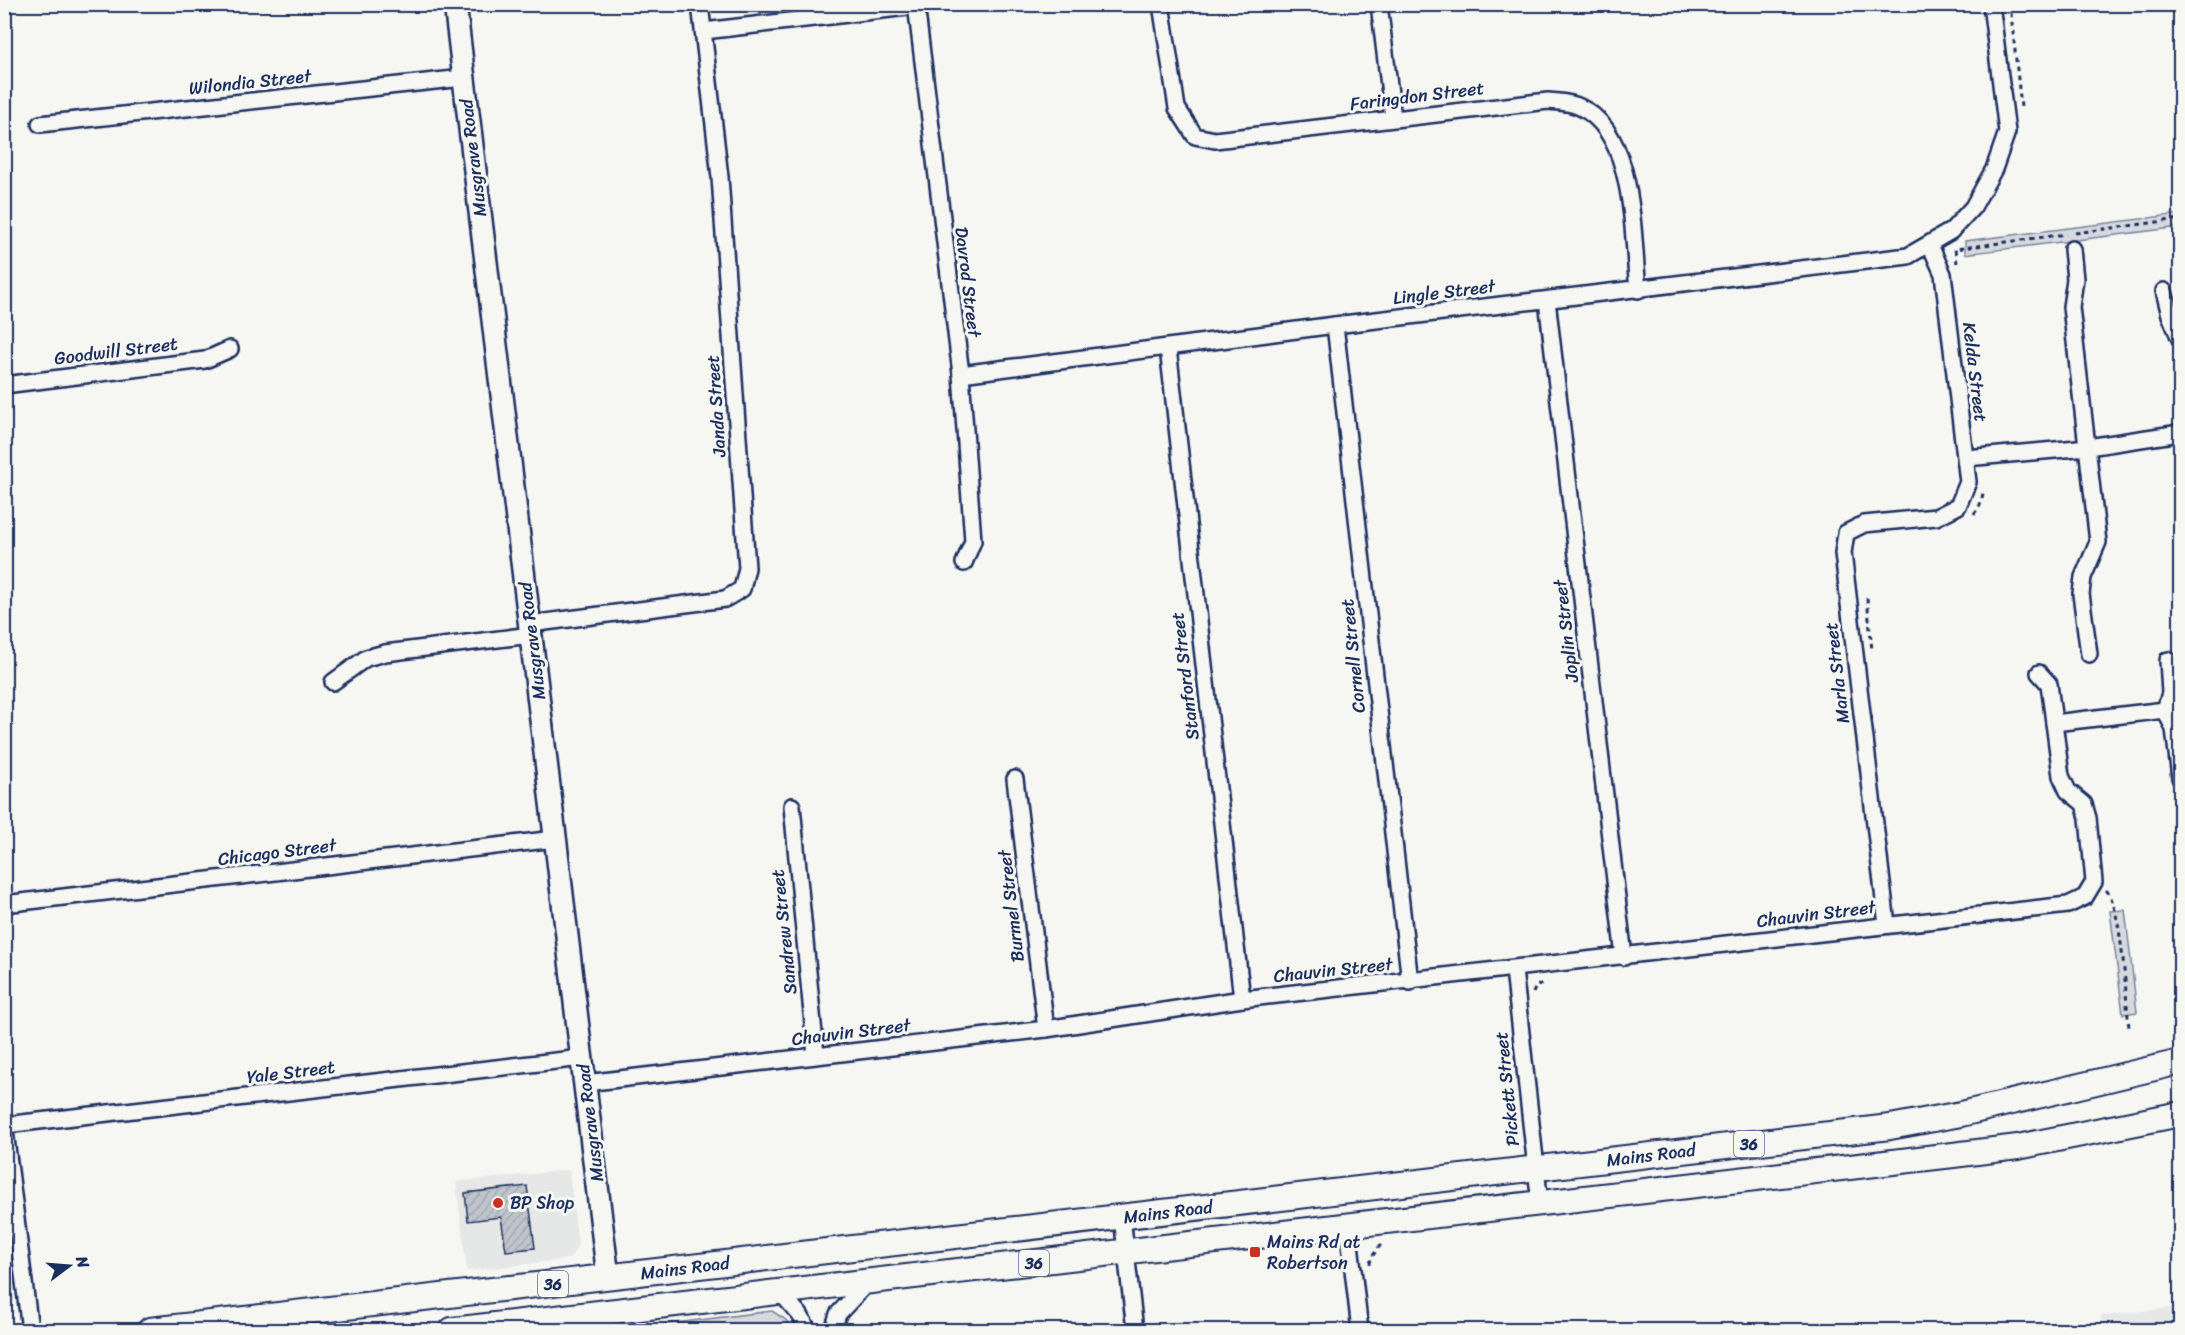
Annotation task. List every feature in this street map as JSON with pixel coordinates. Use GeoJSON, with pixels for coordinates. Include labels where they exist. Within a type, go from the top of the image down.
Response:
{"type":"FeatureCollection","features":[{"type":"Feature","properties":{"kind":"main road","name":"Mains Road"},"geometry":{"type":"LineString","coordinates":[[150,1330],[1913,1123],[2181,1062]]}},
{"type":"Feature","properties":{"kind":"main road","name":"Mains Road"},"geometry":{"type":"LineString","coordinates":[[452,1330],[2018,1147],[2181,1114]]}},
{"type":"Feature","properties":{"kind":"street","name":"Musgrave Road"},"geometry":{"type":"LineString","coordinates":[[454,4],[608,1277]]}},
{"type":"Feature","properties":{"kind":"street","name":"Janda Street"},"geometry":{"type":"LineString","coordinates":[[531,630],[725,599],[742,589],[747,556],[720,177],[700,4]]}},
{"type":"Feature","properties":{"kind":"street","name":"Faringdon Street"},"geometry":{"type":"LineString","coordinates":[[1161,4],[1177,108],[1195,136],[1215,140],[1548,101],[1579,106],[1600,120],[1616,143],[1625,168],[1638,290]]}},
{"type":"Feature","properties":{"kind":"street"},"geometry":{"type":"LineString","coordinates":[[1379,4],[1393,118]]}},
{"type":"Feature","properties":{"kind":"street","name":"Lingle Street"},"geometry":{"type":"LineString","coordinates":[[961,374],[1335,325],[1908,256],[1951,231],[1973,207],[1994,169],[2007,132],[1991,4]]}},
{"type":"Feature","properties":{"kind":"street"},"geometry":{"type":"LineString","coordinates":[[704,31],[916,5]]}},
{"type":"Feature","properties":{"kind":"street","name":"Davrod Street"},"geometry":{"type":"LineString","coordinates":[[916,5],[961,374],[973,541],[964,563]]}},
{"type":"Feature","properties":{"kind":"street","name":"Wilondia Street"},"geometry":{"type":"LineString","coordinates":[[40,124],[463,78]]}},
{"type":"Feature","properties":{"kind":"street","name":"Kelda Street"},"geometry":{"type":"LineString","coordinates":[[1930,245],[1943,274],[1966,458],[1968,482],[1958,506]]}},
{"type":"Feature","properties":{"kind":"street"},"geometry":{"type":"LineString","coordinates":[[2072,249],[2075,279],[2071,307],[2098,542],[2083,577],[2082,586],[2089,654]]}},
{"type":"Feature","properties":{"kind":"street"},"geometry":{"type":"LineString","coordinates":[[2164,291],[2170,315],[2181,339]]}},
{"type":"Feature","properties":{"kind":"street","name":"Joplin Street"},"geometry":{"type":"LineString","coordinates":[[1547,300],[1624,957]]}},
{"type":"Feature","properties":{"kind":"street","name":"Cornell Street"},"geometry":{"type":"LineString","coordinates":[[1335,325],[1410,982]]}},
{"type":"Feature","properties":{"kind":"street","name":"Stanford Street"},"geometry":{"type":"LineString","coordinates":[[1168,348],[1242,999]]}},
{"type":"Feature","properties":{"kind":"street","name":"Goodwill Street"},"geometry":{"type":"LineString","coordinates":[[4,385],[205,360],[230,349]]}},
{"type":"Feature","properties":{"kind":"street"},"geometry":{"type":"LineString","coordinates":[[1966,458],[2088,447],[2181,433]]}},
{"type":"Feature","properties":{"kind":"street","name":"Marla Street"},"geometry":{"type":"LineString","coordinates":[[1887,926],[1843,553],[1846,533],[1864,524],[1936,517],[1958,506]]}},
{"type":"Feature","properties":{"kind":"street"},"geometry":{"type":"LineString","coordinates":[[333,681],[366,658],[531,630]]}},
{"type":"Feature","properties":{"kind":"street"},"geometry":{"type":"LineString","coordinates":[[2168,660],[2170,693],[2165,710],[2174,729],[2181,777]]}},
{"type":"Feature","properties":{"kind":"street"},"geometry":{"type":"LineString","coordinates":[[2039,673],[2049,684],[2054,723],[2165,710]]}},
{"type":"Feature","properties":{"kind":"street","name":"Chauvin Street"},"geometry":{"type":"LineString","coordinates":[[585,1083],[1046,1029],[1242,999],[1410,982],[2068,905],[2085,897],[2094,882],[2088,818],[2084,804],[2068,791],[2061,776],[2054,723]]}},
{"type":"Feature","properties":{"kind":"street","name":"Burmel Street"},"geometry":{"type":"LineString","coordinates":[[1016,779],[1046,1029]]}},
{"type":"Feature","properties":{"kind":"street","name":"Sandrew Street"},"geometry":{"type":"LineString","coordinates":[[792,806],[816,1055]]}},
{"type":"Feature","properties":{"kind":"street","name":"Chicago Street"},"geometry":{"type":"LineString","coordinates":[[4,904],[555,839]]}},
{"type":"Feature","properties":{"kind":"street","name":"Pickett Street"},"geometry":{"type":"LineString","coordinates":[[1514,970],[1540,1204]]}},
{"type":"Feature","properties":{"kind":"street","name":"Yale Street"},"geometry":{"type":"LineString","coordinates":[[5,1124],[582,1058]]}},
{"type":"Feature","properties":{"kind":"street"},"geometry":{"type":"LineString","coordinates":[[5,1124],[30,1330]]}},
{"type":"Feature","properties":{"kind":"street"},"geometry":{"type":"LineString","coordinates":[[1122,1217],[1135,1330]]}},
{"type":"Feature","properties":{"kind":"street"},"geometry":{"type":"LineString","coordinates":[[1348,1226],[1360,1330]]}},
{"type":"Feature","properties":{"kind":"street"},"geometry":{"type":"LineString","coordinates":[[833,1330],[838,1314],[868,1282]]}},
{"type":"Feature","properties":{"kind":"street"},"geometry":{"type":"LineString","coordinates":[[780,1292],[800,1314],[808,1330]]}},
{"type":"Feature","properties":{"kind":"path"},"geometry":{"type":"LineString","coordinates":[[2103,896],[2109,884]]}},
{"type":"Feature","properties":{"kind":"path"},"geometry":{"type":"LineString","coordinates":[[2106,889],[2113,896],[2117,915],[2129,1028]]}},
{"type":"Feature","properties":{"kind":"path"},"geometry":{"type":"LineString","coordinates":[[1532,996],[1536,986],[1549,981]]}},
{"type":"Feature","properties":{"kind":"path"},"geometry":{"type":"LineString","coordinates":[[1369,1269],[1371,1258],[1382,1243]]}},
{"type":"Feature","properties":{"kind":"shaded area"},"geometry":{"type":"Polygon","coordinates":[[[2180,214],[2180,227],[1965,254],[1965,241],[2180,214]]]}},
{"type":"Feature","properties":{"kind":"shaded area"},"geometry":{"type":"Polygon","coordinates":[[[2125,910],[2137,1012],[2123,1014],[2110,911],[2125,910]]]}},
{"type":"Feature","properties":{"kind":"shaded area"},"geometry":{"type":"Polygon","coordinates":[[[569,1170],[578,1245],[570,1259],[467,1271],[456,1182],[569,1170]]]}},
{"type":"Feature","properties":{"kind":"shaded area"},"geometry":{"type":"Polygon","coordinates":[[[2180,1307],[2180,1330],[2103,1330],[2101,1316],[2180,1307]]]}},
{"type":"Feature","properties":{"kind":"shaded area"},"geometry":{"type":"Polygon","coordinates":[[[772,1311],[786,1320],[793,1330],[619,1330],[772,1311]]]}},
{"type":"Feature","properties":{"kind":"building","name":"BP Shop"},"geometry":{"type":"Polygon","coordinates":[[[527,1186],[535,1248],[506,1251],[501,1217],[468,1221],[465,1193],[527,1186]]]}},
{"type":"Feature","properties":{"kind":"place","name":"BP Shop"},"geometry":{"type":"Point","coordinates":[498,1203]}},
{"type":"Feature","properties":{"kind":"place","name":"Mains Rd at Robertson"},"geometry":{"type":"Point","coordinates":[1255,1252]}}]}
